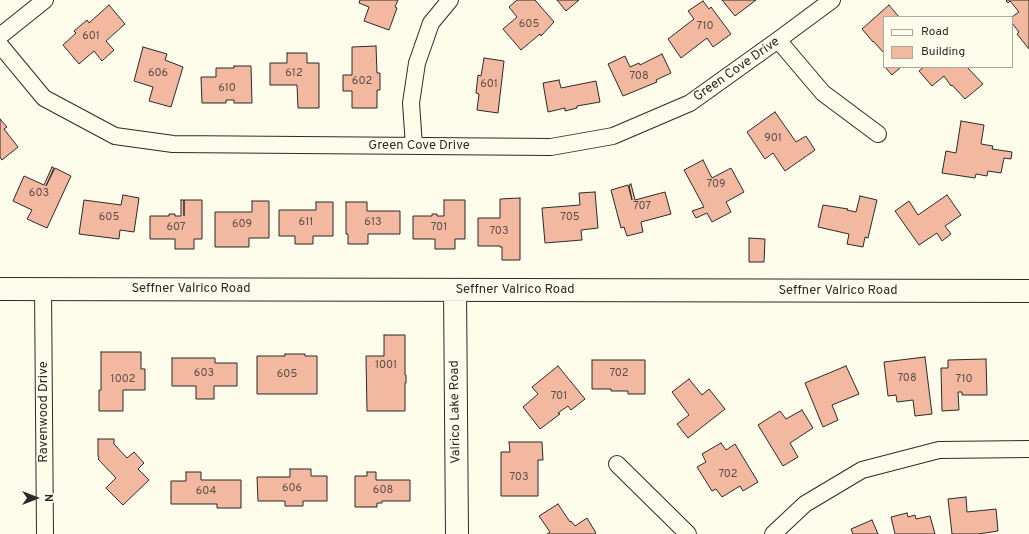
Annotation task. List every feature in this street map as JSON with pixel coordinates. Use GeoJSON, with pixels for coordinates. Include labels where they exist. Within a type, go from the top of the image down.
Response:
{"type":"FeatureCollection","features":[{"type":"Feature","properties":{"kind":"street"},"geometry":{"type":"LineString","coordinates":[[0,36],[45,0]]}},
{"type":"Feature","properties":{"kind":"street"},"geometry":{"type":"LineString","coordinates":[[414,146],[411,103],[417,63],[431,23],[450,0]]}},
{"type":"Feature","properties":{"kind":"street","name":"Green Cove Drive"},"geometry":{"type":"LineString","coordinates":[[0,45],[44,98],[115,136],[173,144],[551,147],[614,136],[690,103],[832,0]]}},
{"type":"Feature","properties":{"kind":"street"},"geometry":{"type":"LineString","coordinates":[[778,40],[823,93],[878,134]]}},
{"type":"Feature","properties":{"kind":"street","name":"Seffner Valrico Road"},"geometry":{"type":"LineString","coordinates":[[0,289],[1029,291]]}},
{"type":"Feature","properties":{"kind":"street","name":"Ravenwood Drive"},"geometry":{"type":"LineString","coordinates":[[43,289],[45,534]]}},
{"type":"Feature","properties":{"kind":"street","name":"Valrico Lake Road"},"geometry":{"type":"LineString","coordinates":[[455,290],[457,534]]}},
{"type":"Feature","properties":{"kind":"street"},"geometry":{"type":"LineString","coordinates":[[773,534],[805,504],[862,470],[939,450],[1029,449]]}},
{"type":"Feature","properties":{"kind":"street"},"geometry":{"type":"LineString","coordinates":[[617,464],[688,534]]}},
{"type":"Feature","properties":{"kind":"building"},"geometry":{"type":"Polygon","coordinates":[[[360,0],[398,0],[395,7],[397,8],[389,30],[364,21],[369,7],[359,3],[360,0]]]}},
{"type":"Feature","properties":{"kind":"building"},"geometry":{"type":"Polygon","coordinates":[[[517,0],[535,0],[554,22],[541,36],[540,34],[521,50],[503,29],[517,17],[509,7],[517,0]]]}},
{"type":"Feature","properties":{"kind":"building"},"geometry":{"type":"Polygon","coordinates":[[[557,0],[579,0],[566,11],[557,0]]]}},
{"type":"Feature","properties":{"kind":"building"},"geometry":{"type":"Polygon","coordinates":[[[722,0],[756,0],[735,16],[722,0]]]}},
{"type":"Feature","properties":{"kind":"building"},"geometry":{"type":"Polygon","coordinates":[[[1029,0],[1029,49],[1017,34],[1019,32],[1013,24],[1013,16],[1019,12],[1010,1],[1008,3],[1006,1],[1029,0]]]}},
{"type":"Feature","properties":{"kind":"building"},"geometry":{"type":"Polygon","coordinates":[[[703,1],[709,9],[711,7],[731,34],[713,47],[707,38],[681,58],[668,39],[694,19],[688,11],[703,1]]]}},
{"type":"Feature","properties":{"kind":"building"},"geometry":{"type":"Polygon","coordinates":[[[109,5],[125,24],[106,41],[114,50],[102,61],[94,51],[79,64],[63,45],[76,33],[74,31],[87,20],[89,23],[109,5]]]}},
{"type":"Feature","properties":{"kind":"building"},"geometry":{"type":"Polygon","coordinates":[[[889,5],[898,16],[883,16],[883,52],[862,29],[889,5]]]}},
{"type":"Feature","properties":{"kind":"building"},"geometry":{"type":"Polygon","coordinates":[[[376,46],[377,73],[380,73],[380,90],[377,90],[377,108],[352,108],[352,91],[343,91],[343,75],[352,75],[352,47],[376,46]]]}},
{"type":"Feature","properties":{"kind":"building"},"geometry":{"type":"Polygon","coordinates":[[[143,47],[167,54],[165,60],[183,67],[171,107],[149,101],[153,87],[134,81],[143,47]]]}},
{"type":"Feature","properties":{"kind":"building"},"geometry":{"type":"Polygon","coordinates":[[[287,53],[307,53],[307,63],[319,63],[319,108],[298,108],[297,85],[270,85],[270,63],[287,63],[287,53]]]}},
{"type":"Feature","properties":{"kind":"building"},"geometry":{"type":"Polygon","coordinates":[[[662,54],[671,73],[656,80],[657,82],[623,96],[608,64],[625,56],[630,67],[639,63],[640,65],[662,54]]]}},
{"type":"Feature","properties":{"kind":"building"},"geometry":{"type":"Polygon","coordinates":[[[484,58],[504,61],[498,113],[477,110],[479,94],[476,93],[478,75],[481,76],[484,58]]]}},
{"type":"Feature","properties":{"kind":"building"},"geometry":{"type":"Polygon","coordinates":[[[234,66],[251,66],[252,103],[234,103],[234,100],[226,100],[226,103],[202,103],[201,77],[216,77],[216,68],[234,68],[234,66]]]}},
{"type":"Feature","properties":{"kind":"building"},"geometry":{"type":"Polygon","coordinates":[[[886,68],[900,68],[892,75],[886,68]]]}},
{"type":"Feature","properties":{"kind":"building"},"geometry":{"type":"Polygon","coordinates":[[[923,68],[968,68],[983,84],[965,99],[952,85],[951,86],[944,76],[932,86],[919,71],[923,68]]]}},
{"type":"Feature","properties":{"kind":"building"},"geometry":{"type":"Polygon","coordinates":[[[559,80],[561,88],[596,81],[600,102],[577,106],[577,108],[565,111],[565,108],[548,112],[543,83],[559,80]]]}},
{"type":"Feature","properties":{"kind":"building"},"geometry":{"type":"Polygon","coordinates":[[[775,112],[796,142],[806,136],[815,150],[785,171],[773,153],[765,159],[747,132],[775,112]]]}},
{"type":"Feature","properties":{"kind":"building"},"geometry":{"type":"Polygon","coordinates":[[[0,119],[7,127],[4,129],[18,147],[2,160],[0,157],[0,119]]]}},
{"type":"Feature","properties":{"kind":"building"},"geometry":{"type":"Polygon","coordinates":[[[961,121],[984,125],[981,144],[993,146],[992,149],[1012,152],[1011,159],[1004,158],[1001,173],[988,171],[987,176],[976,174],[975,178],[942,173],[946,151],[956,153],[961,121]]]}},
{"type":"Feature","properties":{"kind":"building"},"geometry":{"type":"Polygon","coordinates":[[[703,160],[712,178],[731,168],[744,192],[726,202],[731,212],[712,222],[707,213],[696,218],[692,211],[704,207],[684,170],[703,160]]]}},
{"type":"Feature","properties":{"kind":"building"},"geometry":{"type":"Polygon","coordinates":[[[52,167],[54,168],[46,186],[55,168],[71,176],[47,228],[27,219],[32,210],[13,201],[24,176],[44,185],[52,167]]]}},
{"type":"Feature","properties":{"kind":"building"},"geometry":{"type":"Polygon","coordinates":[[[631,184],[635,200],[665,192],[671,214],[641,222],[643,232],[627,236],[624,227],[621,228],[611,190],[628,185],[632,200],[629,185],[631,184]]]}},
{"type":"Feature","properties":{"kind":"building"},"geometry":{"type":"Polygon","coordinates":[[[595,192],[598,228],[581,230],[582,240],[545,243],[542,208],[580,205],[579,193],[595,192]]]}},
{"type":"Feature","properties":{"kind":"building"},"geometry":{"type":"Polygon","coordinates":[[[123,195],[139,198],[134,232],[120,230],[119,239],[79,234],[84,200],[121,205],[123,195]]]}},
{"type":"Feature","properties":{"kind":"building"},"geometry":{"type":"Polygon","coordinates":[[[947,195],[961,215],[945,226],[951,234],[942,241],[937,233],[919,245],[895,211],[909,201],[918,215],[947,195]]]}},
{"type":"Feature","properties":{"kind":"building"},"geometry":{"type":"Polygon","coordinates":[[[860,196],[877,200],[868,238],[865,237],[863,247],[847,244],[849,234],[818,227],[823,205],[848,209],[847,210],[856,212],[860,196]]]}},
{"type":"Feature","properties":{"kind":"building"},"geometry":{"type":"Polygon","coordinates":[[[520,198],[520,260],[502,260],[502,247],[478,246],[478,218],[500,218],[500,199],[520,198]]]}},
{"type":"Feature","properties":{"kind":"building"},"geometry":{"type":"Polygon","coordinates":[[[181,200],[202,200],[202,239],[194,239],[194,249],[175,249],[175,239],[150,239],[150,216],[169,216],[169,214],[175,214],[175,216],[181,216],[181,200]]]}},
{"type":"Feature","properties":{"kind":"building"},"geometry":{"type":"Polygon","coordinates":[[[444,200],[465,200],[465,239],[455,239],[455,249],[435,249],[435,239],[413,239],[413,216],[432,216],[432,214],[437,214],[437,216],[444,216],[444,200]]]}},
{"type":"Feature","properties":{"kind":"building"},"geometry":{"type":"Polygon","coordinates":[[[252,201],[269,201],[269,238],[249,238],[249,247],[215,247],[215,212],[252,212],[252,201]]]}},
{"type":"Feature","properties":{"kind":"building"},"geometry":{"type":"Polygon","coordinates":[[[316,202],[333,202],[333,236],[313,236],[313,244],[295,244],[295,236],[279,236],[279,210],[316,210],[316,202]]]}},
{"type":"Feature","properties":{"kind":"building"},"geometry":{"type":"Polygon","coordinates":[[[346,202],[367,202],[367,211],[400,211],[400,234],[368,234],[368,244],[348,244],[348,234],[346,234],[346,202]]]}},
{"type":"Feature","properties":{"kind":"building"},"geometry":{"type":"Polygon","coordinates":[[[749,238],[765,239],[764,262],[749,262],[749,238]]]}},
{"type":"Feature","properties":{"kind":"building"},"geometry":{"type":"Polygon","coordinates":[[[384,335],[405,335],[405,411],[367,411],[366,356],[384,356],[384,335]]]}},
{"type":"Feature","properties":{"kind":"building"},"geometry":{"type":"Polygon","coordinates":[[[101,352],[141,352],[141,369],[145,369],[145,390],[123,390],[123,411],[99,411],[99,390],[101,390],[101,352]]]}},
{"type":"Feature","properties":{"kind":"building"},"geometry":{"type":"Polygon","coordinates":[[[285,354],[305,354],[305,356],[317,356],[317,394],[257,394],[257,356],[285,356],[285,354]]]}},
{"type":"Feature","properties":{"kind":"building"},"geometry":{"type":"Polygon","coordinates":[[[925,357],[932,414],[915,416],[913,400],[897,402],[896,395],[888,396],[884,362],[925,357]]]}},
{"type":"Feature","properties":{"kind":"building"},"geometry":{"type":"Polygon","coordinates":[[[172,358],[215,358],[215,363],[237,363],[237,386],[214,386],[214,399],[196,399],[196,386],[172,386],[172,358]]]}},
{"type":"Feature","properties":{"kind":"building"},"geometry":{"type":"Polygon","coordinates":[[[986,359],[987,395],[962,395],[962,392],[958,392],[959,410],[942,411],[941,368],[948,368],[948,360],[986,359]]]}},
{"type":"Feature","properties":{"kind":"building"},"geometry":{"type":"Polygon","coordinates":[[[592,360],[645,360],[645,394],[628,394],[628,391],[611,391],[611,389],[592,389],[592,360]]]}},
{"type":"Feature","properties":{"kind":"building"},"geometry":{"type":"Polygon","coordinates":[[[558,366],[585,399],[571,410],[568,406],[540,429],[523,407],[538,394],[532,387],[558,366]]]}},
{"type":"Feature","properties":{"kind":"building"},"geometry":{"type":"Polygon","coordinates":[[[846,366],[859,394],[832,405],[838,420],[823,427],[805,383],[846,366]]]}},
{"type":"Feature","properties":{"kind":"building"},"geometry":{"type":"Polygon","coordinates":[[[689,379],[702,395],[709,389],[725,409],[688,438],[677,424],[689,415],[672,392],[689,379]]]}},
{"type":"Feature","properties":{"kind":"building"},"geometry":{"type":"Polygon","coordinates":[[[802,410],[813,428],[790,443],[798,457],[783,466],[758,425],[780,411],[786,419],[802,410]]]}},
{"type":"Feature","properties":{"kind":"building"},"geometry":{"type":"Polygon","coordinates":[[[98,439],[114,439],[114,444],[127,458],[134,452],[144,463],[138,469],[149,480],[123,505],[106,488],[116,478],[98,459],[98,439]]]}},
{"type":"Feature","properties":{"kind":"building"},"geometry":{"type":"Polygon","coordinates":[[[509,442],[542,442],[543,460],[538,460],[538,496],[501,496],[501,452],[510,452],[509,442]]]}},
{"type":"Feature","properties":{"kind":"building"},"geometry":{"type":"Polygon","coordinates":[[[721,443],[726,450],[735,444],[758,482],[743,491],[740,486],[722,497],[716,489],[712,491],[697,467],[706,462],[702,454],[721,443]]]}},
{"type":"Feature","properties":{"kind":"building"},"geometry":{"type":"Polygon","coordinates":[[[290,469],[311,469],[311,476],[327,476],[327,501],[303,501],[303,506],[285,506],[285,501],[258,501],[257,477],[290,477],[290,469]]]}},
{"type":"Feature","properties":{"kind":"building"},"geometry":{"type":"Polygon","coordinates":[[[186,472],[201,472],[201,480],[241,480],[241,508],[217,508],[217,504],[171,504],[171,481],[186,481],[186,472]]]}},
{"type":"Feature","properties":{"kind":"building"},"geometry":{"type":"Polygon","coordinates":[[[367,472],[376,472],[376,480],[410,480],[410,501],[382,501],[382,503],[377,503],[377,507],[355,507],[355,476],[367,476],[367,472]]]}},
{"type":"Feature","properties":{"kind":"building"},"geometry":{"type":"Polygon","coordinates":[[[966,497],[967,512],[996,509],[998,531],[978,534],[952,534],[948,499],[966,497]]]}},
{"type":"Feature","properties":{"kind":"building"},"geometry":{"type":"Polygon","coordinates":[[[558,504],[570,522],[571,521],[575,526],[587,518],[596,533],[547,534],[550,532],[539,516],[558,504]]]}},
{"type":"Feature","properties":{"kind":"building"},"geometry":{"type":"Polygon","coordinates":[[[907,513],[908,517],[915,515],[916,519],[930,516],[935,534],[895,534],[891,517],[907,513]]]}},
{"type":"Feature","properties":{"kind":"building"},"geometry":{"type":"Polygon","coordinates":[[[872,520],[878,534],[853,534],[851,529],[872,520]]]}}]}
